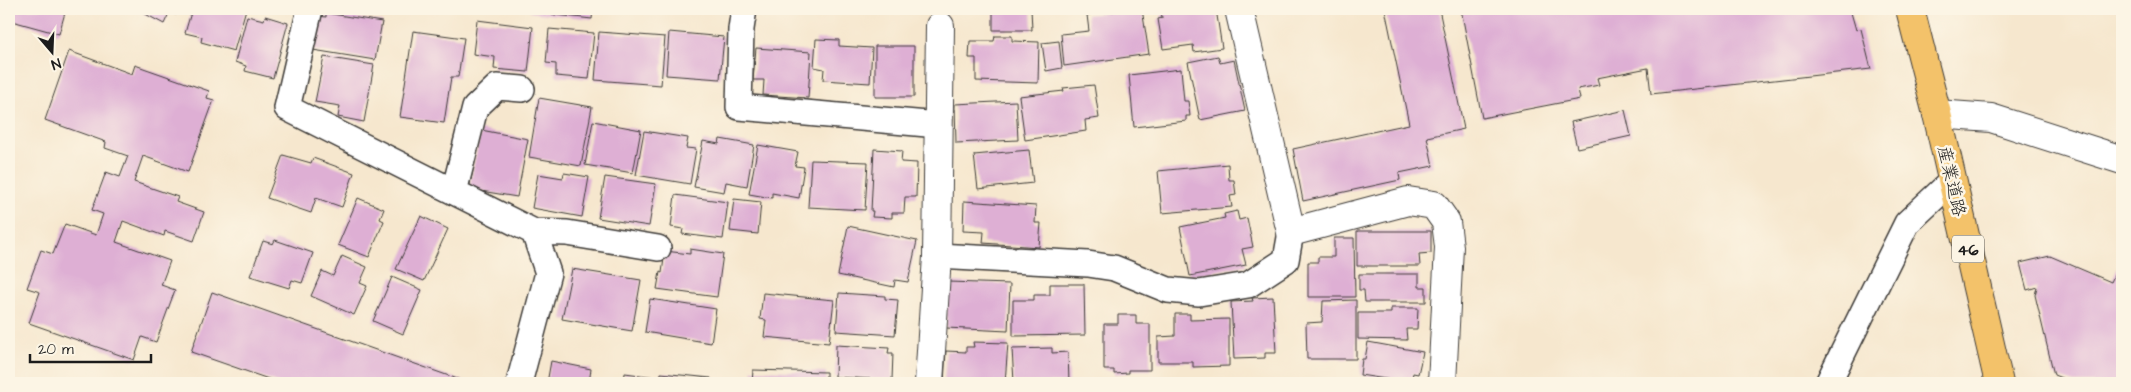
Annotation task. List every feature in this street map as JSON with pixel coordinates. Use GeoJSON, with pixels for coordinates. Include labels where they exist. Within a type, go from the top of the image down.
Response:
{"type":"FeatureCollection","features":[{"type":"Feature","properties":{"kind":"main road","name":"産業道路"},"geometry":{"type":"LineString","coordinates":[[1910,9],[1937,114],[1999,383]]}},
{"type":"Feature","properties":{"kind":"street"},"geometry":{"type":"LineString","coordinates":[[1239,9],[1291,232],[1408,201],[1434,204],[1446,222],[1449,247],[1442,383]]}},
{"type":"Feature","properties":{"kind":"street"},"geometry":{"type":"LineString","coordinates":[[929,383],[937,256],[940,26]]}},
{"type":"Feature","properties":{"kind":"street"},"geometry":{"type":"LineString","coordinates":[[1937,114],[1991,118],[2122,160]]}},
{"type":"Feature","properties":{"kind":"lane"},"geometry":{"type":"LineString","coordinates":[[310,9],[288,108],[534,232],[567,232],[658,248]]}},
{"type":"Feature","properties":{"kind":"lane"},"geometry":{"type":"LineString","coordinates":[[744,9],[738,107],[938,125]]}},
{"type":"Feature","properties":{"kind":"lane"},"geometry":{"type":"LineString","coordinates":[[454,192],[475,108],[497,87],[522,89]]}},
{"type":"Feature","properties":{"kind":"lane"},"geometry":{"type":"LineString","coordinates":[[1828,383],[1907,223],[1952,181]]}},
{"type":"Feature","properties":{"kind":"lane"},"geometry":{"type":"LineString","coordinates":[[519,383],[548,273],[534,232]]}},
{"type":"Feature","properties":{"kind":"lane"},"geometry":{"type":"LineString","coordinates":[[937,256],[1088,264],[1114,268],[1168,290],[1199,293],[1248,285],[1286,260],[1291,232]]}},
{"type":"Feature","properties":{"kind":"building"},"geometry":{"type":"Polygon","coordinates":[[[15,9],[66,9],[59,34],[12,21],[15,9]]]}},
{"type":"Feature","properties":{"kind":"building"},"geometry":{"type":"Polygon","coordinates":[[[136,9],[179,9],[176,15],[170,11],[164,24],[136,9]]]}},
{"type":"Feature","properties":{"kind":"building"},"geometry":{"type":"Polygon","coordinates":[[[192,9],[205,12],[206,9],[246,9],[234,51],[201,42],[202,37],[185,33],[192,9]]]}},
{"type":"Feature","properties":{"kind":"building"},"geometry":{"type":"Polygon","coordinates":[[[531,9],[593,9],[592,19],[530,12],[531,9]]]}},
{"type":"Feature","properties":{"kind":"building"},"geometry":{"type":"Polygon","coordinates":[[[875,9],[914,9],[914,13],[875,13],[875,9]]]}},
{"type":"Feature","properties":{"kind":"building"},"geometry":{"type":"Polygon","coordinates":[[[993,9],[1031,9],[1032,30],[993,30],[993,9]]]}},
{"type":"Feature","properties":{"kind":"building"},"geometry":{"type":"Polygon","coordinates":[[[1142,9],[1149,54],[1064,66],[1061,34],[1089,31],[1087,15],[1142,9]]]}},
{"type":"Feature","properties":{"kind":"building"},"geometry":{"type":"Polygon","coordinates":[[[1161,9],[1216,9],[1222,48],[1194,52],[1193,45],[1163,49],[1158,19],[1162,18],[1161,9]]]}},
{"type":"Feature","properties":{"kind":"building"},"geometry":{"type":"Polygon","coordinates":[[[1385,9],[1439,9],[1464,129],[1427,137],[1433,166],[1399,173],[1400,180],[1303,201],[1293,149],[1409,124],[1385,9]]]}},
{"type":"Feature","properties":{"kind":"building"},"geometry":{"type":"Polygon","coordinates":[[[1461,9],[1850,9],[1856,30],[1861,29],[1871,69],[1651,94],[1648,68],[1597,78],[1599,85],[1578,89],[1580,99],[1482,118],[1461,9]]]}},
{"type":"Feature","properties":{"kind":"building"},"geometry":{"type":"Polygon","coordinates":[[[326,13],[382,22],[375,60],[313,50],[319,16],[326,17],[326,13]]]}},
{"type":"Feature","properties":{"kind":"building"},"geometry":{"type":"Polygon","coordinates":[[[247,16],[264,20],[265,16],[288,23],[273,78],[245,71],[246,66],[235,62],[247,16]]]}},
{"type":"Feature","properties":{"kind":"building"},"geometry":{"type":"Polygon","coordinates":[[[477,20],[533,27],[528,72],[494,69],[495,57],[473,54],[477,20]]]}},
{"type":"Feature","properties":{"kind":"building"},"geometry":{"type":"Polygon","coordinates":[[[549,29],[594,33],[589,79],[556,76],[556,64],[546,63],[549,29]]]}},
{"type":"Feature","properties":{"kind":"building"},"geometry":{"type":"Polygon","coordinates":[[[413,31],[464,38],[458,77],[451,77],[444,123],[400,117],[413,31]]]}},
{"type":"Feature","properties":{"kind":"building"},"geometry":{"type":"Polygon","coordinates":[[[599,32],[665,37],[661,85],[595,80],[599,32]]]}},
{"type":"Feature","properties":{"kind":"building"},"geometry":{"type":"Polygon","coordinates":[[[669,32],[724,37],[720,79],[666,75],[669,32]]]}},
{"type":"Feature","properties":{"kind":"building"},"geometry":{"type":"Polygon","coordinates":[[[995,36],[1012,36],[1012,41],[1039,42],[1038,83],[976,81],[976,58],[969,58],[970,41],[994,41],[995,36]]]}},
{"type":"Feature","properties":{"kind":"building"},"geometry":{"type":"Polygon","coordinates":[[[816,39],[839,40],[839,46],[872,48],[870,83],[823,80],[824,69],[814,67],[816,39]]]}},
{"type":"Feature","properties":{"kind":"building"},"geometry":{"type":"Polygon","coordinates":[[[1059,41],[1062,68],[1046,71],[1042,43],[1059,41]]]}},
{"type":"Feature","properties":{"kind":"building"},"geometry":{"type":"Polygon","coordinates":[[[875,46],[914,46],[914,97],[875,97],[875,46]]]}},
{"type":"Feature","properties":{"kind":"building"},"geometry":{"type":"Polygon","coordinates":[[[756,48],[811,52],[808,98],[763,95],[764,80],[753,80],[756,48]]]}},
{"type":"Feature","properties":{"kind":"building"},"geometry":{"type":"Polygon","coordinates":[[[69,51],[132,74],[135,65],[209,91],[207,98],[214,100],[188,172],[143,156],[134,182],[178,197],[176,202],[204,212],[194,241],[165,231],[164,236],[123,221],[116,242],[170,261],[161,285],[175,290],[156,342],[142,337],[134,360],[29,323],[40,292],[27,288],[41,250],[53,254],[65,224],[96,235],[103,214],[92,210],[106,172],[120,177],[128,156],[105,148],[106,142],[45,120],[69,51]]]}},
{"type":"Feature","properties":{"kind":"building"},"geometry":{"type":"Polygon","coordinates":[[[1218,56],[1220,63],[1234,60],[1245,111],[1200,120],[1188,62],[1218,56]]]}},
{"type":"Feature","properties":{"kind":"building"},"geometry":{"type":"Polygon","coordinates":[[[324,57],[374,65],[364,122],[338,117],[340,106],[315,102],[324,57]]]}},
{"type":"Feature","properties":{"kind":"building"},"geometry":{"type":"Polygon","coordinates":[[[1181,69],[1184,101],[1188,101],[1190,116],[1186,116],[1186,121],[1134,127],[1129,75],[1181,69]]]}},
{"type":"Feature","properties":{"kind":"building"},"geometry":{"type":"Polygon","coordinates":[[[1094,85],[1099,118],[1085,120],[1086,131],[1025,140],[1019,96],[1064,91],[1063,88],[1094,85]]]}},
{"type":"Feature","properties":{"kind":"building"},"geometry":{"type":"Polygon","coordinates":[[[539,98],[592,107],[581,166],[529,157],[539,98]]]}},
{"type":"Feature","properties":{"kind":"building"},"geometry":{"type":"Polygon","coordinates":[[[1016,101],[1018,140],[956,143],[955,104],[1016,101]]]}},
{"type":"Feature","properties":{"kind":"building"},"geometry":{"type":"Polygon","coordinates":[[[1625,110],[1631,136],[1577,148],[1571,122],[1625,110]]]}},
{"type":"Feature","properties":{"kind":"building"},"geometry":{"type":"Polygon","coordinates":[[[593,121],[641,130],[633,173],[585,165],[593,121]]]}},
{"type":"Feature","properties":{"kind":"building"},"geometry":{"type":"Polygon","coordinates":[[[481,130],[528,139],[517,197],[469,189],[481,130]]]}},
{"type":"Feature","properties":{"kind":"building"},"geometry":{"type":"Polygon","coordinates":[[[644,131],[688,138],[686,148],[696,149],[690,184],[636,175],[644,131]]]}},
{"type":"Feature","properties":{"kind":"building"},"geometry":{"type":"Polygon","coordinates":[[[720,139],[754,145],[747,186],[726,182],[724,192],[694,187],[703,141],[719,144],[720,139]]]}},
{"type":"Feature","properties":{"kind":"building"},"geometry":{"type":"Polygon","coordinates":[[[758,145],[798,152],[795,166],[804,167],[799,198],[772,193],[772,198],[749,194],[758,145]]]}},
{"type":"Feature","properties":{"kind":"building"},"geometry":{"type":"Polygon","coordinates":[[[874,149],[902,151],[901,162],[917,163],[916,197],[905,197],[904,213],[892,213],[892,218],[872,217],[874,149]]]}},
{"type":"Feature","properties":{"kind":"building"},"geometry":{"type":"Polygon","coordinates":[[[1029,150],[1033,183],[978,189],[974,155],[1029,150]]]}},
{"type":"Feature","properties":{"kind":"building"},"geometry":{"type":"Polygon","coordinates":[[[283,155],[311,163],[313,158],[354,173],[342,207],[316,198],[311,213],[267,198],[283,155]]]}},
{"type":"Feature","properties":{"kind":"building"},"geometry":{"type":"Polygon","coordinates":[[[811,160],[868,162],[865,210],[808,207],[811,160]]]}},
{"type":"Feature","properties":{"kind":"building"},"geometry":{"type":"Polygon","coordinates":[[[1228,164],[1229,180],[1234,180],[1236,195],[1230,196],[1232,207],[1162,213],[1158,171],[1228,164]]]}},
{"type":"Feature","properties":{"kind":"building"},"geometry":{"type":"Polygon","coordinates":[[[564,173],[589,177],[582,217],[532,208],[538,174],[563,178],[564,173]]]}},
{"type":"Feature","properties":{"kind":"building"},"geometry":{"type":"Polygon","coordinates":[[[605,177],[656,184],[649,226],[598,218],[605,177]]]}},
{"type":"Feature","properties":{"kind":"building"},"geometry":{"type":"Polygon","coordinates":[[[675,195],[728,202],[723,239],[682,234],[683,229],[671,227],[675,195]]]}},
{"type":"Feature","properties":{"kind":"building"},"geometry":{"type":"Polygon","coordinates":[[[358,198],[384,209],[380,219],[384,221],[369,257],[338,245],[358,198]]]}},
{"type":"Feature","properties":{"kind":"building"},"geometry":{"type":"Polygon","coordinates":[[[734,199],[761,202],[758,234],[730,231],[734,199]]]}},
{"type":"Feature","properties":{"kind":"building"},"geometry":{"type":"Polygon","coordinates":[[[964,201],[1036,206],[1035,223],[1041,223],[1039,247],[983,243],[984,232],[963,231],[964,201]]]}},
{"type":"Feature","properties":{"kind":"building"},"geometry":{"type":"Polygon","coordinates":[[[1237,211],[1239,220],[1247,218],[1253,247],[1242,249],[1246,265],[1190,276],[1180,227],[1225,218],[1224,214],[1237,211]]]}},
{"type":"Feature","properties":{"kind":"building"},"geometry":{"type":"Polygon","coordinates":[[[421,216],[448,229],[424,281],[396,269],[421,216]]]}},
{"type":"Feature","properties":{"kind":"building"},"geometry":{"type":"Polygon","coordinates":[[[848,226],[917,241],[908,282],[895,280],[894,287],[838,275],[848,226]]]}},
{"type":"Feature","properties":{"kind":"building"},"geometry":{"type":"Polygon","coordinates":[[[1357,231],[1431,231],[1431,253],[1419,254],[1420,266],[1357,266],[1357,231]]]}},
{"type":"Feature","properties":{"kind":"building"},"geometry":{"type":"Polygon","coordinates":[[[1334,238],[1354,238],[1355,297],[1308,297],[1308,262],[1318,262],[1318,257],[1334,257],[1334,238]]]}},
{"type":"Feature","properties":{"kind":"building"},"geometry":{"type":"Polygon","coordinates":[[[275,240],[313,253],[302,283],[292,280],[289,288],[250,276],[263,241],[273,244],[275,240]]]}},
{"type":"Feature","properties":{"kind":"building"},"geometry":{"type":"Polygon","coordinates":[[[690,249],[723,254],[717,297],[657,289],[660,272],[662,273],[665,251],[690,254],[690,249]]]}},
{"type":"Feature","properties":{"kind":"building"},"geometry":{"type":"Polygon","coordinates":[[[342,256],[367,267],[360,283],[367,286],[354,315],[311,296],[322,271],[333,276],[342,256]]]}},
{"type":"Feature","properties":{"kind":"building"},"geometry":{"type":"Polygon","coordinates":[[[2050,256],[2111,282],[2118,267],[2122,269],[2122,383],[2074,383],[2054,375],[2035,295],[2037,287],[2027,290],[2020,263],[2050,256]]]}},
{"type":"Feature","properties":{"kind":"building"},"geometry":{"type":"Polygon","coordinates":[[[572,269],[641,280],[632,331],[562,319],[572,269]]]}},
{"type":"Feature","properties":{"kind":"building"},"geometry":{"type":"Polygon","coordinates":[[[1359,274],[1419,274],[1419,287],[1426,287],[1426,302],[1365,302],[1364,290],[1359,290],[1359,274]]]}},
{"type":"Feature","properties":{"kind":"building"},"geometry":{"type":"Polygon","coordinates":[[[392,277],[422,290],[403,334],[373,321],[392,277]]]}},
{"type":"Feature","properties":{"kind":"building"},"geometry":{"type":"Polygon","coordinates":[[[948,282],[1010,284],[1008,331],[946,328],[948,282]]]}},
{"type":"Feature","properties":{"kind":"building"},"geometry":{"type":"Polygon","coordinates":[[[1050,284],[1084,284],[1085,335],[1013,336],[1013,300],[1034,300],[1034,295],[1050,295],[1050,284]]]}},
{"type":"Feature","properties":{"kind":"building"},"geometry":{"type":"Polygon","coordinates":[[[212,292],[469,383],[280,383],[191,352],[212,292]]]}},
{"type":"Feature","properties":{"kind":"building"},"geometry":{"type":"Polygon","coordinates":[[[763,293],[834,300],[829,343],[764,337],[766,320],[760,319],[763,293]]]}},
{"type":"Feature","properties":{"kind":"building"},"geometry":{"type":"Polygon","coordinates":[[[839,293],[885,296],[885,299],[898,300],[895,335],[836,331],[839,293]]]}},
{"type":"Feature","properties":{"kind":"building"},"geometry":{"type":"Polygon","coordinates":[[[1273,297],[1276,353],[1265,353],[1265,358],[1234,359],[1231,302],[1253,301],[1252,298],[1273,297]]]}},
{"type":"Feature","properties":{"kind":"building"},"geometry":{"type":"Polygon","coordinates":[[[650,299],[716,309],[711,343],[645,332],[650,299]]]}},
{"type":"Feature","properties":{"kind":"building"},"geometry":{"type":"Polygon","coordinates":[[[1356,300],[1356,359],[1307,359],[1306,323],[1322,322],[1323,301],[1356,300]]]}},
{"type":"Feature","properties":{"kind":"building"},"geometry":{"type":"Polygon","coordinates":[[[1391,308],[1418,308],[1417,329],[1406,329],[1407,340],[1358,339],[1358,313],[1391,313],[1391,308]]]}},
{"type":"Feature","properties":{"kind":"building"},"geometry":{"type":"Polygon","coordinates":[[[1175,314],[1190,314],[1190,320],[1229,319],[1229,366],[1193,367],[1193,362],[1158,362],[1158,337],[1175,336],[1175,314]]]}},
{"type":"Feature","properties":{"kind":"building"},"geometry":{"type":"Polygon","coordinates":[[[1118,315],[1136,315],[1136,324],[1150,324],[1150,370],[1128,370],[1128,373],[1114,374],[1114,370],[1104,370],[1104,324],[1118,324],[1118,315]]]}},
{"type":"Feature","properties":{"kind":"building"},"geometry":{"type":"Polygon","coordinates":[[[973,342],[1008,343],[1005,383],[944,383],[946,351],[966,352],[966,347],[974,347],[973,342]]]}},
{"type":"Feature","properties":{"kind":"building"},"geometry":{"type":"Polygon","coordinates":[[[1368,342],[1423,352],[1418,374],[1413,373],[1411,383],[1360,375],[1362,359],[1365,359],[1368,342]]]}},
{"type":"Feature","properties":{"kind":"building"},"geometry":{"type":"Polygon","coordinates":[[[836,345],[889,348],[888,353],[893,353],[892,380],[835,377],[836,345]]]}},
{"type":"Feature","properties":{"kind":"building"},"geometry":{"type":"Polygon","coordinates":[[[1052,348],[1052,353],[1068,352],[1069,383],[1014,382],[1012,349],[1052,348]]]}},
{"type":"Feature","properties":{"kind":"building"},"geometry":{"type":"Polygon","coordinates":[[[551,361],[591,369],[589,383],[547,383],[551,361]]]}},
{"type":"Feature","properties":{"kind":"building"},"geometry":{"type":"Polygon","coordinates":[[[753,370],[826,372],[826,383],[752,383],[753,370]]]}},
{"type":"Feature","properties":{"kind":"building"},"geometry":{"type":"Polygon","coordinates":[[[625,373],[656,377],[655,383],[624,383],[625,373]]]}},
{"type":"Feature","properties":{"kind":"building"},"geometry":{"type":"Polygon","coordinates":[[[661,373],[711,378],[711,383],[660,383],[661,373]]]}}]}
